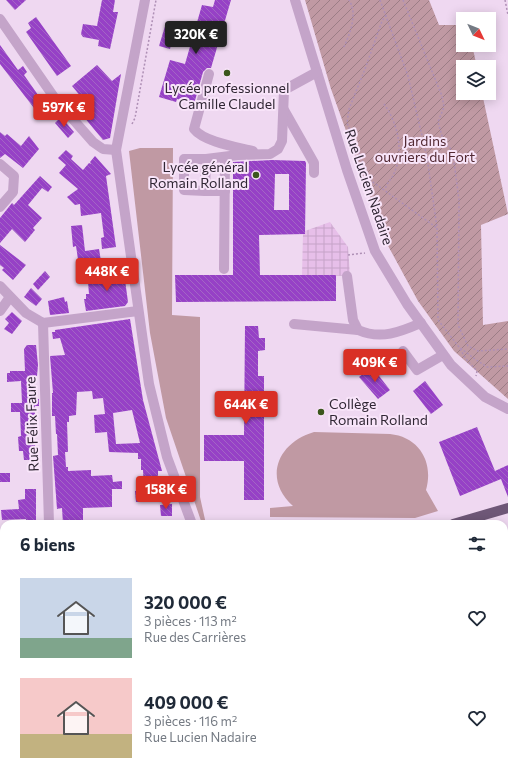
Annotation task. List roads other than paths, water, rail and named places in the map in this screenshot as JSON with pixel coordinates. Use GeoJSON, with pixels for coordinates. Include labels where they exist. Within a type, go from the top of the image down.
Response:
{"type":"FeatureCollection","features":[{"type":"Feature","properties":{"kind":"main road"},"geometry":{"type":"LineString","coordinates":[[467,520],[508,508]]}},
{"type":"Feature","properties":{"kind":"street"},"geometry":{"type":"LineString","coordinates":[[145,0],[116,150],[149,384],[167,457],[191,520]]}},
{"type":"Feature","properties":{"kind":"street","name":"Rue Lucien Nadaire"},"geometry":{"type":"LineString","coordinates":[[295,0],[347,170],[375,251],[442,355],[485,397],[508,409]]}},
{"type":"Feature","properties":{"kind":"street"},"geometry":{"type":"LineString","coordinates":[[0,19],[56,100],[93,142],[103,149],[116,150]]}},
{"type":"Feature","properties":{"kind":"street"},"geometry":{"type":"LineString","coordinates":[[224,191],[184,190],[184,159],[206,160],[225,157],[270,154],[278,148],[282,141],[284,90],[318,72]]}},
{"type":"Feature","properties":{"kind":"street"},"geometry":{"type":"LineString","coordinates":[[209,74],[194,129],[198,134],[207,138],[262,154]]}},
{"type":"Feature","properties":{"kind":"street"},"geometry":{"type":"LineString","coordinates":[[284,110],[314,163],[314,173]]}},
{"type":"Feature","properties":{"kind":"street"},"geometry":{"type":"LineString","coordinates":[[224,269],[225,157]]}},
{"type":"Feature","properties":{"kind":"street"},"geometry":{"type":"LineString","coordinates":[[205,191],[206,160]]}},
{"type":"Feature","properties":{"kind":"street"},"geometry":{"type":"LineString","coordinates":[[0,164],[14,176],[13,192],[0,207]]}},
{"type":"Feature","properties":{"kind":"street"},"geometry":{"type":"LineString","coordinates":[[347,276],[353,320],[358,330]]}},
{"type":"Feature","properties":{"kind":"street"},"geometry":{"type":"LineString","coordinates":[[0,286],[26,313],[43,323],[138,311]]}},
{"type":"Feature","properties":{"kind":"street"},"geometry":{"type":"LineString","coordinates":[[0,311],[10,297]]}},
{"type":"Feature","properties":{"kind":"street","name":"Rue Félix Faure"},"geometry":{"type":"LineString","coordinates":[[43,323],[49,520]]}},
{"type":"Feature","properties":{"kind":"street"},"geometry":{"type":"LineString","coordinates":[[294,324],[358,330],[369,334],[390,335],[421,323]]}},
{"type":"Feature","properties":{"kind":"street"},"geometry":{"type":"LineString","coordinates":[[403,352],[417,370],[442,355]]}},
{"type":"Feature","properties":{"kind":"place","name":"Lycée professionnel Camille Claudel"},"geometry":{"type":"Point","coordinates":[227,73]}},
{"type":"Feature","properties":{"kind":"place","name":"Lycée général Romain Rolland"},"geometry":{"type":"Point","coordinates":[256,175]}},
{"type":"Feature","properties":{"kind":"place","name":"Collège Romain Rolland"},"geometry":{"type":"Point","coordinates":[321,412]}},
{"type":"Feature","properties":{"kind":"park label","name":"Jardins ouvriers du Fort"},"geometry":{"type":"Point","coordinates":[425,150]}}]}
